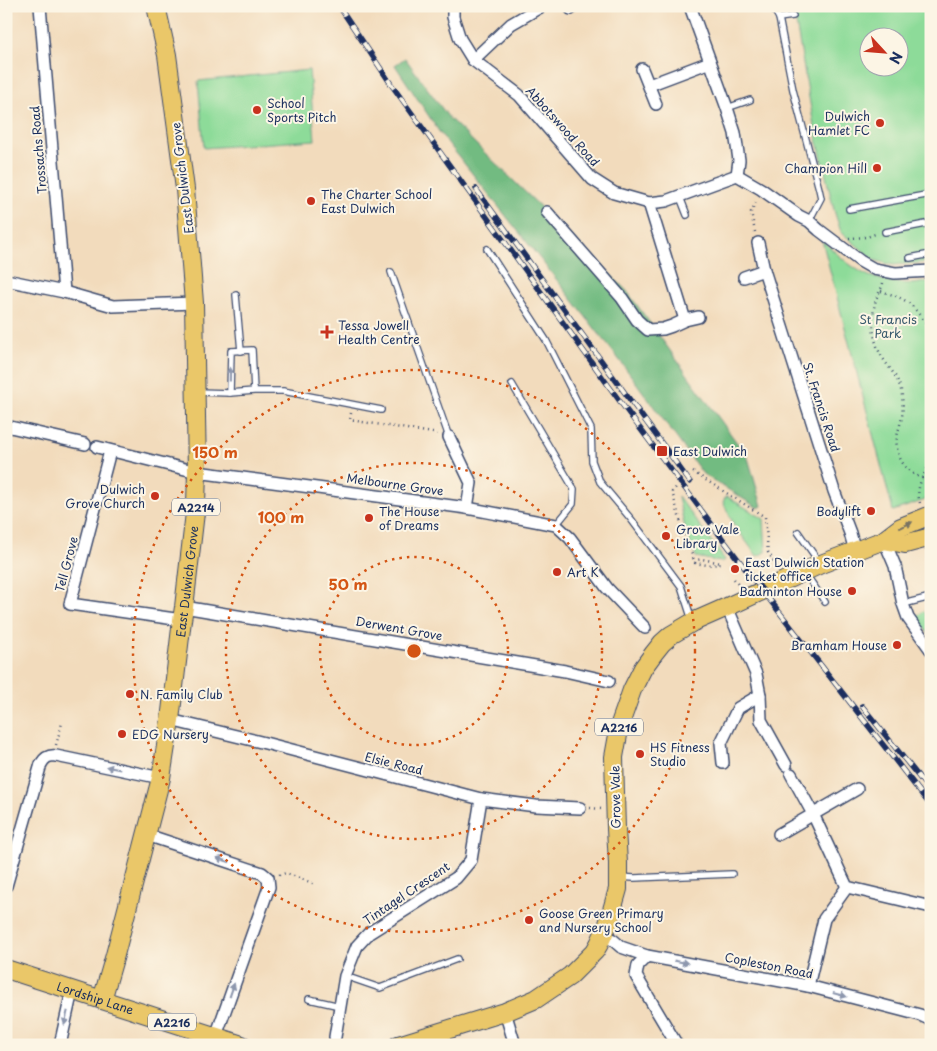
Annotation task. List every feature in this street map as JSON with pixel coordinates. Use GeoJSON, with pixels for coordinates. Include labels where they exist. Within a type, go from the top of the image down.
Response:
{"type":"FeatureCollection","features":[{"type":"Feature","properties":{"kind":"main road","name":"East Dulwich Grove"},"geometry":{"type":"LineString","coordinates":[[102,1000],[161,778],[170,720],[196,504],[194,303],[184,181],[167,55],[156,6]]}},
{"type":"Feature","properties":{"kind":"main road","name":"A2216"},"geometry":{"type":"LineString","coordinates":[[855,551],[884,540],[901,526],[926,511]]}},
{"type":"Feature","properties":{"kind":"main road","name":"A2216"},"geometry":{"type":"LineString","coordinates":[[884,540],[905,544],[931,537]]}},
{"type":"Feature","properties":{"kind":"main road","name":"Grove Vale"},"geometry":{"type":"LineString","coordinates":[[398,1045],[505,1012],[536,999],[570,976],[595,951],[608,924],[616,899],[618,877],[614,757],[620,724],[632,690],[643,668],[662,643],[676,631],[804,571],[855,551]]}},
{"type":"Feature","properties":{"kind":"main road","name":"Lordship Lane"},"geometry":{"type":"LineString","coordinates":[[6,969],[242,1045]]}},
{"type":"Feature","properties":{"kind":"street","name":"Trossachs Road"},"geometry":{"type":"LineString","coordinates":[[40,6],[64,292]]}},
{"type":"Feature","properties":{"kind":"street","name":"Abbotswood Road"},"geometry":{"type":"LineString","coordinates":[[453,6],[453,17],[460,39],[473,60],[519,95],[592,179],[614,193],[648,203],[666,201],[737,175]]}},
{"type":"Feature","properties":{"kind":"street"},"geometry":{"type":"LineString","coordinates":[[473,60],[511,24],[542,6]]}},
{"type":"Feature","properties":{"kind":"street"},"geometry":{"type":"LineString","coordinates":[[690,6],[735,133],[739,160],[737,175],[809,221],[860,261],[874,269],[895,273],[931,270]]}},
{"type":"Feature","properties":{"kind":"street"},"geometry":{"type":"LineString","coordinates":[[649,86],[710,62]]}},
{"type":"Feature","properties":{"kind":"street"},"geometry":{"type":"LineString","coordinates":[[642,69],[656,104]]}},
{"type":"Feature","properties":{"kind":"street"},"geometry":{"type":"LineString","coordinates":[[648,203],[684,320]]}},
{"type":"Feature","properties":{"kind":"street"},"geometry":{"type":"LineString","coordinates":[[547,212],[622,298],[637,320],[648,330],[663,329],[684,320],[698,317]]}},
{"type":"Feature","properties":{"kind":"street","name":"St. Francis Road"},"geometry":{"type":"LineString","coordinates":[[758,243],[764,270],[855,551]]}},
{"type":"Feature","properties":{"kind":"street"},"geometry":{"type":"LineString","coordinates":[[744,277],[764,270]]}},
{"type":"Feature","properties":{"kind":"street"},"geometry":{"type":"LineString","coordinates":[[6,280],[64,292],[113,306],[194,303]]}},
{"type":"Feature","properties":{"kind":"street"},"geometry":{"type":"LineString","coordinates":[[6,426],[85,444]]}},
{"type":"Feature","properties":{"kind":"street"},"geometry":{"type":"LineString","coordinates":[[449,436],[471,483],[467,508]]}},
{"type":"Feature","properties":{"kind":"street","name":"Melbourne Grove"},"geometry":{"type":"LineString","coordinates":[[97,447],[197,472],[467,508],[556,524]]}},
{"type":"Feature","properties":{"kind":"street","name":"Tell Grove"},"geometry":{"type":"LineString","coordinates":[[110,451],[70,604],[183,613]]}},
{"type":"Feature","properties":{"kind":"street"},"geometry":{"type":"LineString","coordinates":[[556,524],[570,538],[606,588],[645,628]]}},
{"type":"Feature","properties":{"kind":"street"},"geometry":{"type":"LineString","coordinates":[[884,540],[895,566],[908,618],[931,650]]}},
{"type":"Feature","properties":{"kind":"street"},"geometry":{"type":"LineString","coordinates":[[727,607],[756,674],[760,695],[761,720],[813,814],[847,887]]}},
{"type":"Feature","properties":{"kind":"street","name":"Derwent Grove"},"geometry":{"type":"LineString","coordinates":[[183,613],[548,668],[609,681]]}},
{"type":"Feature","properties":{"kind":"street"},"geometry":{"type":"LineString","coordinates":[[723,763],[721,743],[738,708],[760,695]]}},
{"type":"Feature","properties":{"kind":"street","name":"Elsie Road"},"geometry":{"type":"LineString","coordinates":[[170,720],[481,799],[536,806],[580,808]]}},
{"type":"Feature","properties":{"kind":"street"},"geometry":{"type":"LineString","coordinates":[[6,886],[41,764],[47,756],[161,778]]}},
{"type":"Feature","properties":{"kind":"street"},"geometry":{"type":"LineString","coordinates":[[779,834],[857,788]]}},
{"type":"Feature","properties":{"kind":"street","name":"Tintagel Crescent"},"geometry":{"type":"LineString","coordinates":[[335,1037],[345,976],[357,946],[369,933],[456,878],[471,860],[481,799]]}},
{"type":"Feature","properties":{"kind":"street"},"geometry":{"type":"LineString","coordinates":[[147,835],[262,874],[268,878],[269,887],[216,1036]]}},
{"type":"Feature","properties":{"kind":"street"},"geometry":{"type":"LineString","coordinates":[[847,887],[931,907]]}},
{"type":"Feature","properties":{"kind":"street"},"geometry":{"type":"LineString","coordinates":[[808,986],[824,919],[847,887]]}},
{"type":"Feature","properties":{"kind":"street","name":"Copleston Road"},"geometry":{"type":"LineString","coordinates":[[603,936],[613,940],[621,947],[648,956],[808,986],[920,1015],[931,1020]]}},
{"type":"Feature","properties":{"kind":"street"},"geometry":{"type":"LineString","coordinates":[[648,956],[638,965],[636,976],[677,1045]]}},
{"type":"Feature","properties":{"kind":"street"},"geometry":{"type":"LineString","coordinates":[[60,1045],[72,991]]}},
{"type":"Feature","properties":{"kind":"street"},"geometry":{"type":"LineString","coordinates":[[505,1012],[515,1045]]}},
{"type":"Feature","properties":{"kind":"lane"},"geometry":{"type":"LineString","coordinates":[[772,6],[779,18],[793,90],[821,198],[809,221]]}},
{"type":"Feature","properties":{"kind":"lane"},"geometry":{"type":"LineString","coordinates":[[779,18],[793,16]]}},
{"type":"Feature","properties":{"kind":"lane"},"geometry":{"type":"LineString","coordinates":[[727,108],[750,100]]}},
{"type":"Feature","properties":{"kind":"lane"},"geometry":{"type":"LineString","coordinates":[[849,209],[931,194]]}},
{"type":"Feature","properties":{"kind":"lane"},"geometry":{"type":"LineString","coordinates":[[680,197],[687,215]]}},
{"type":"Feature","properties":{"kind":"lane"},"geometry":{"type":"LineString","coordinates":[[885,232],[931,223]]}},
{"type":"Feature","properties":{"kind":"lane"},"geometry":{"type":"LineString","coordinates":[[487,249],[546,340],[591,429],[592,461],[600,482],[682,586],[693,622]]}},
{"type":"Feature","properties":{"kind":"lane"},"geometry":{"type":"LineString","coordinates":[[910,258],[931,254]]}},
{"type":"Feature","properties":{"kind":"lane"},"geometry":{"type":"LineString","coordinates":[[391,272],[449,436]]}},
{"type":"Feature","properties":{"kind":"lane"},"geometry":{"type":"LineString","coordinates":[[236,295],[241,350]]}},
{"type":"Feature","properties":{"kind":"lane"},"geometry":{"type":"LineString","coordinates":[[230,393],[231,351],[241,350],[252,350],[254,391]]}},
{"type":"Feature","properties":{"kind":"lane"},"geometry":{"type":"LineString","coordinates":[[512,384],[574,489],[573,504],[556,524]]}},
{"type":"Feature","properties":{"kind":"lane"},"geometry":{"type":"LineString","coordinates":[[196,392],[283,392],[381,410]]}},
{"type":"Feature","properties":{"kind":"lane"},"geometry":{"type":"LineString","coordinates":[[798,532],[820,564]]}},
{"type":"Feature","properties":{"kind":"lane"},"geometry":{"type":"LineString","coordinates":[[804,571],[825,602]]}},
{"type":"Feature","properties":{"kind":"lane"},"geometry":{"type":"LineString","coordinates":[[903,604],[931,597]]}},
{"type":"Feature","properties":{"kind":"lane"},"geometry":{"type":"LineString","coordinates":[[618,877],[732,874]]}},
{"type":"Feature","properties":{"kind":"lane"},"geometry":{"type":"LineString","coordinates":[[345,976],[380,988],[457,959]]}},
{"type":"Feature","properties":{"kind":"lane"},"geometry":{"type":"LineString","coordinates":[[309,999],[340,1006]]}},
{"type":"Feature","properties":{"kind":"path"},"geometry":{"type":"LineString","coordinates":[[758,243],[752,212],[761,189]]}},
{"type":"Feature","properties":{"kind":"path"},"geometry":{"type":"LineString","coordinates":[[866,237],[878,233]]}},
{"type":"Feature","properties":{"kind":"path"},"geometry":{"type":"LineString","coordinates":[[887,272],[877,298],[873,329],[881,356],[891,369],[901,391],[903,410],[898,430],[897,447],[906,468],[911,473],[922,478],[931,479]]}},
{"type":"Feature","properties":{"kind":"path"},"geometry":{"type":"LineString","coordinates":[[880,291],[898,297],[909,304],[931,327]]}},
{"type":"Feature","properties":{"kind":"path"},"geometry":{"type":"LineString","coordinates":[[353,404],[350,420],[449,436]]}},
{"type":"Feature","properties":{"kind":"path"},"geometry":{"type":"LineString","coordinates":[[926,511],[918,493],[922,478],[931,463]]}},
{"type":"Feature","properties":{"kind":"path"},"geometry":{"type":"LineString","coordinates":[[693,472],[765,517],[768,552],[785,580]]}},
{"type":"Feature","properties":{"kind":"path"},"geometry":{"type":"LineString","coordinates":[[679,484],[672,492],[695,563],[697,560],[702,559],[725,565]]}},
{"type":"Feature","properties":{"kind":"path"},"geometry":{"type":"LineString","coordinates":[[53,756],[62,723]]}},
{"type":"Feature","properties":{"kind":"path"},"geometry":{"type":"LineString","coordinates":[[580,808],[616,810]]}},
{"type":"Feature","properties":{"kind":"path"},"geometry":{"type":"LineString","coordinates":[[268,878],[286,873],[315,884]]}},
{"type":"Feature","properties":{"kind":"green space","name":"Dulwich Hamlet FC"},"geometry":{"type":"Polygon","coordinates":[[[793,6],[931,6],[931,262],[893,265],[874,260],[841,232],[814,126],[793,6]]]}},
{"type":"Feature","properties":{"kind":"green space"},"geometry":{"type":"Polygon","coordinates":[[[405,58],[449,118],[626,290],[748,458],[762,506],[758,508],[703,474],[621,362],[440,133],[395,65],[405,58]]]}},
{"type":"Feature","properties":{"kind":"green space","name":"School Sports Pitch"},"geometry":{"type":"Polygon","coordinates":[[[309,70],[315,140],[204,148],[198,81],[309,70]]]}},
{"type":"Feature","properties":{"kind":"green space","name":"St Francis Park"},"geometry":{"type":"Polygon","coordinates":[[[822,240],[850,265],[869,276],[888,282],[914,284],[931,281],[931,498],[893,511],[822,240]]]}},
{"type":"Feature","properties":{"kind":"green space"},"geometry":{"type":"Polygon","coordinates":[[[678,496],[725,560],[721,562],[696,557],[686,532],[678,496]]]}},
{"type":"Feature","properties":{"kind":"green space"},"geometry":{"type":"Polygon","coordinates":[[[726,496],[764,519],[766,552],[757,556],[734,525],[723,502],[726,496]]]}},
{"type":"Feature","properties":{"kind":"green space"},"geometry":{"type":"Polygon","coordinates":[[[924,611],[931,621],[931,637],[916,617],[924,611]]]}},
{"type":"Feature","properties":{"kind":"railway"},"geometry":{"type":"LineString","coordinates":[[339,6],[393,87],[624,407],[737,558],[931,806]]}},
{"type":"Feature","properties":{"kind":"railway"},"geometry":{"type":"LineString","coordinates":[[476,189],[690,482]]}},
{"type":"Feature","properties":{"kind":"railway"},"geometry":{"type":"LineString","coordinates":[[862,706],[931,792]]}},
{"type":"Feature","properties":{"kind":"place","name":"School Sports Pitch"},"geometry":{"type":"Point","coordinates":[257,110]}},
{"type":"Feature","properties":{"kind":"place","name":"Dulwich Hamlet FC"},"geometry":{"type":"Point","coordinates":[880,123]}},
{"type":"Feature","properties":{"kind":"place","name":"Champion Hill"},"geometry":{"type":"Point","coordinates":[877,168]}},
{"type":"Feature","properties":{"kind":"place","name":"The Charter School East Dulwich"},"geometry":{"type":"Point","coordinates":[311,201]}},
{"type":"Feature","properties":{"kind":"place","name":"Tessa Jowell Health Centre"},"geometry":{"type":"Point","coordinates":[327,332]}},
{"type":"Feature","properties":{"kind":"place","name":"East Dulwich"},"geometry":{"type":"Point","coordinates":[662,451]}},
{"type":"Feature","properties":{"kind":"place","name":"Dulwich Grove Church"},"geometry":{"type":"Point","coordinates":[155,496]}},
{"type":"Feature","properties":{"kind":"place","name":"Bodylift"},"geometry":{"type":"Point","coordinates":[871,511]}},
{"type":"Feature","properties":{"kind":"place","name":"The House of Dreams"},"geometry":{"type":"Point","coordinates":[369,518]}},
{"type":"Feature","properties":{"kind":"place","name":"Grove Vale Library"},"geometry":{"type":"Point","coordinates":[666,536]}},
{"type":"Feature","properties":{"kind":"place","name":"East Dulwich Station ticket office"},"geometry":{"type":"Point","coordinates":[735,569]}},
{"type":"Feature","properties":{"kind":"place","name":"Art K"},"geometry":{"type":"Point","coordinates":[557,572]}},
{"type":"Feature","properties":{"kind":"place","name":"Badminton House"},"geometry":{"type":"Point","coordinates":[852,591]}},
{"type":"Feature","properties":{"kind":"place","name":"Bramham House"},"geometry":{"type":"Point","coordinates":[897,645]}},
{"type":"Feature","properties":{"kind":"place","name":"N. Family Club"},"geometry":{"type":"Point","coordinates":[130,694]}},
{"type":"Feature","properties":{"kind":"place","name":"EDG Nursery"},"geometry":{"type":"Point","coordinates":[122,734]}},
{"type":"Feature","properties":{"kind":"place","name":"HS Fitness Studio"},"geometry":{"type":"Point","coordinates":[640,754]}},
{"type":"Feature","properties":{"kind":"place","name":"Goose Green Primary and Nursery School"},"geometry":{"type":"Point","coordinates":[529,920]}}]}
